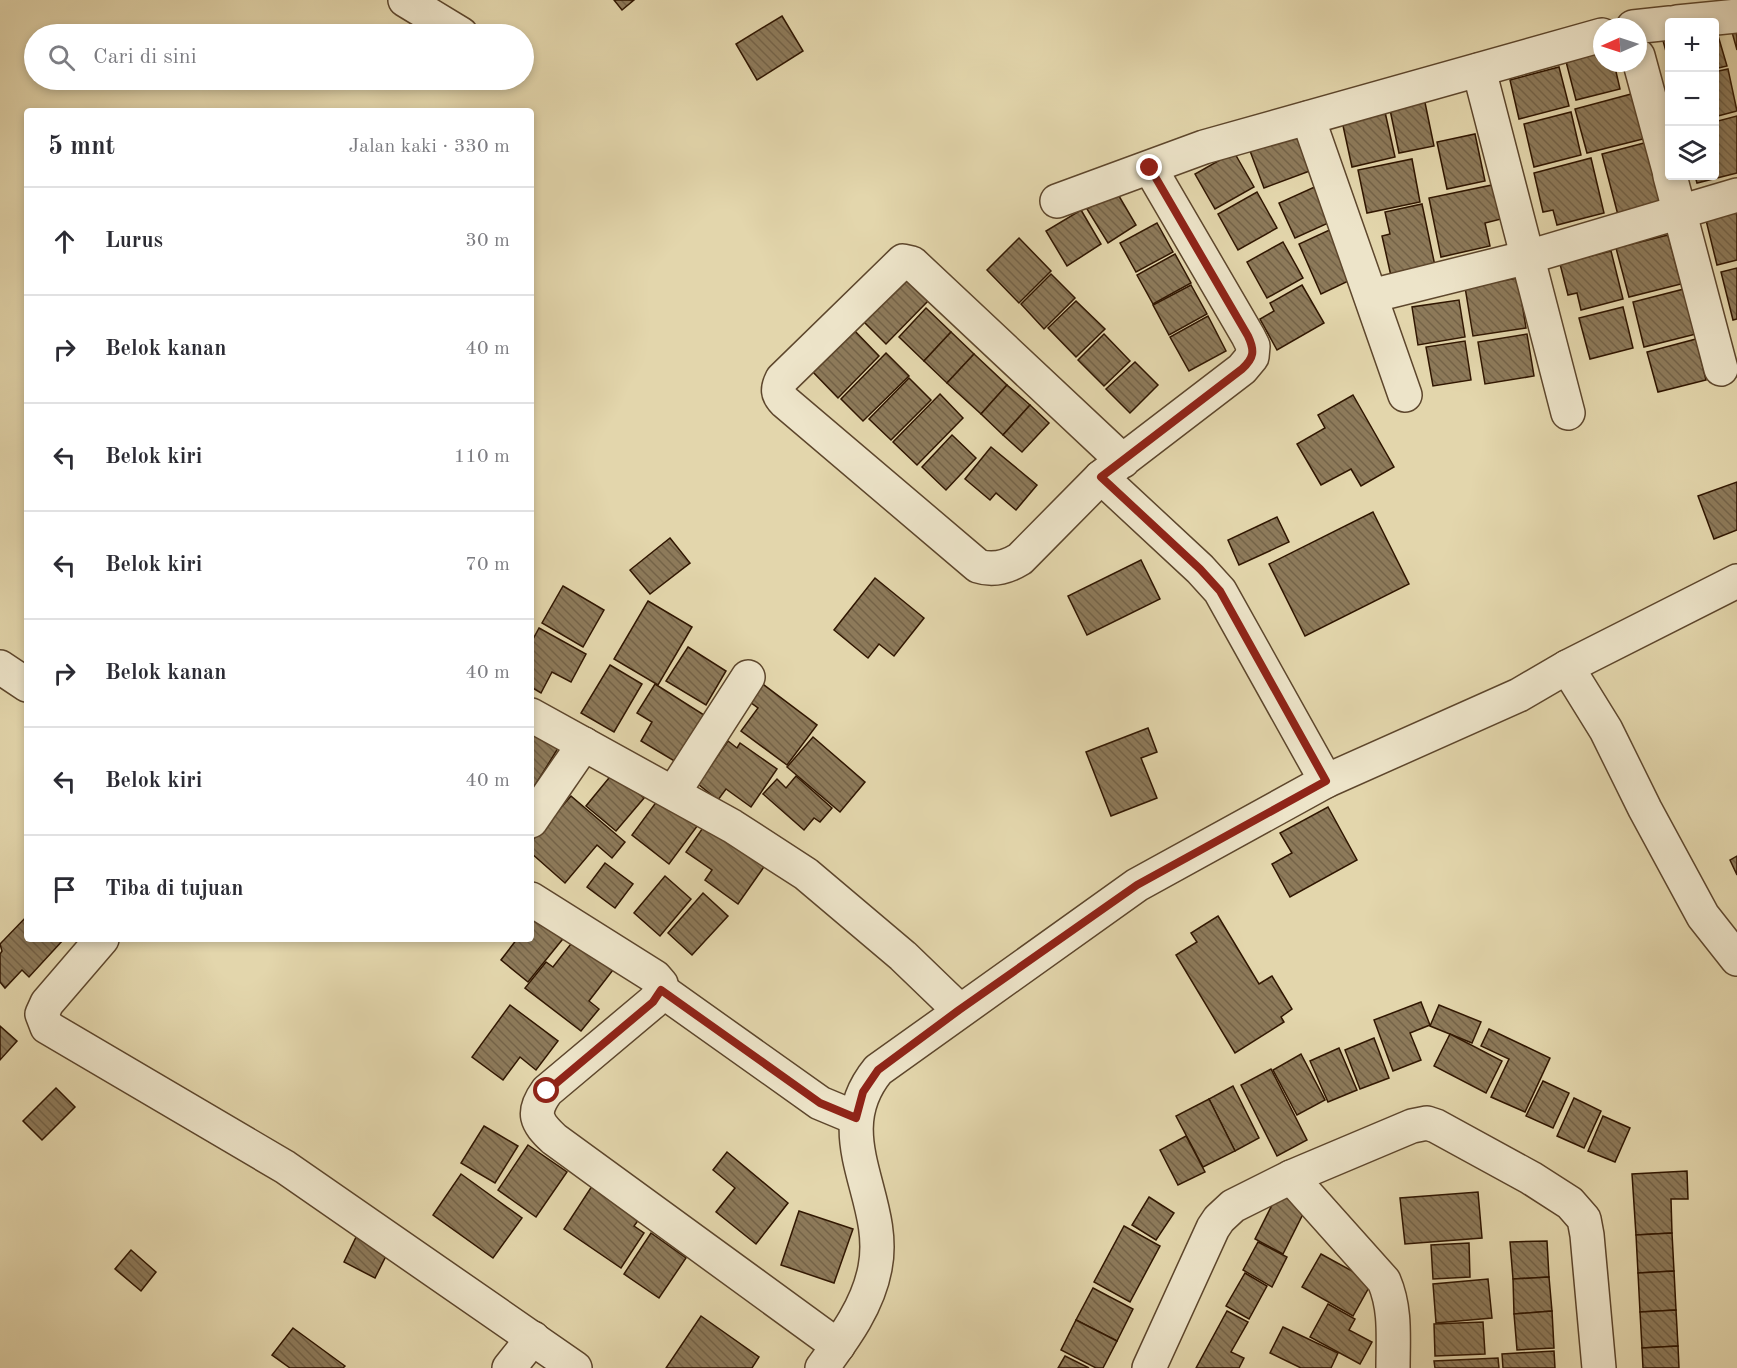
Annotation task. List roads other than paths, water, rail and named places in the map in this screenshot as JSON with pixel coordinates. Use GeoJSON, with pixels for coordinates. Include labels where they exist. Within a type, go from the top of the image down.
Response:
{"type":"FeatureCollection","features":[{"type":"Feature","properties":{"kind":"street"},"geometry":{"type":"LineString","coordinates":[[405,0],[445,24]]}},
{"type":"Feature","properties":{"kind":"street"},"geometry":{"type":"LineString","coordinates":[[1717,18],[1737,16]]}},
{"type":"Feature","properties":{"kind":"street"},"geometry":{"type":"LineString","coordinates":[[1647,25],[1665,24]]}},
{"type":"Feature","properties":{"kind":"street"},"geometry":{"type":"LineString","coordinates":[[1057,201],[1204,147],[1593,38]]}},
{"type":"Feature","properties":{"kind":"street"},"geometry":{"type":"LineString","coordinates":[[1479,70],[1568,414]]}},
{"type":"Feature","properties":{"kind":"street"},"geometry":{"type":"LineString","coordinates":[[1642,72],[1665,156]]}},
{"type":"Feature","properties":{"kind":"street"},"geometry":{"type":"LineString","coordinates":[[1308,118],[1405,395]]}},
{"type":"Feature","properties":{"kind":"street"},"geometry":{"type":"LineString","coordinates":[[1150,168],[1248,336],[1253,352],[1250,361],[1242,369],[1112,469],[1020,559],[998,568],[978,566],[780,397],[778,386],[782,379],[903,261],[912,263],[1112,469],[1220,591],[1326,781]]}},
{"type":"Feature","properties":{"kind":"street"},"geometry":{"type":"LineString","coordinates":[[1671,180],[1721,369]]}},
{"type":"Feature","properties":{"kind":"street"},"geometry":{"type":"LineString","coordinates":[[1371,296],[1528,257],[1737,195]]}},
{"type":"Feature","properties":{"kind":"street"},"geometry":{"type":"LineString","coordinates":[[534,901],[656,977],[661,984],[661,990],[653,1002],[547,1091],[538,1105],[537,1120],[554,1139],[830,1357],[864,1305],[876,1267],[875,1233],[858,1152],[856,1118],[863,1092],[878,1070],[1137,885],[1326,781],[1519,695],[1567,667],[1737,581]]}},
{"type":"Feature","properties":{"kind":"street"},"geometry":{"type":"LineString","coordinates":[[0,667],[24,683]]}},
{"type":"Feature","properties":{"kind":"street"},"geometry":{"type":"LineString","coordinates":[[1567,667],[1605,729],[1703,916],[1733,949]]}},
{"type":"Feature","properties":{"kind":"street"},"geometry":{"type":"LineString","coordinates":[[674,792],[748,677]]}},
{"type":"Feature","properties":{"kind":"street"},"geometry":{"type":"LineString","coordinates":[[534,717],[674,792],[806,874],[903,956],[959,1010]]}},
{"type":"Feature","properties":{"kind":"street"},"geometry":{"type":"LineString","coordinates":[[534,817],[584,744]]}},
{"type":"Feature","properties":{"kind":"street"},"geometry":{"type":"LineString","coordinates":[[99,942],[47,1003],[42,1014],[46,1027],[285,1167],[575,1368]]}},
{"type":"Feature","properties":{"kind":"street"},"geometry":{"type":"LineString","coordinates":[[661,990],[820,1103],[856,1118]]}},
{"type":"Feature","properties":{"kind":"street"},"geometry":{"type":"LineString","coordinates":[[1149,1368],[1219,1220],[1233,1206],[1291,1177],[1412,1126],[1427,1123],[1531,1178],[1570,1203],[1584,1219],[1599,1368]]}},
{"type":"Feature","properties":{"kind":"street"},"geometry":{"type":"LineString","coordinates":[[1291,1177],[1384,1281],[1391,1298],[1393,1313],[1390,1363]]}},
{"type":"Feature","properties":{"kind":"street"},"geometry":{"type":"LineString","coordinates":[[509,1368],[533,1338]]}}]}
